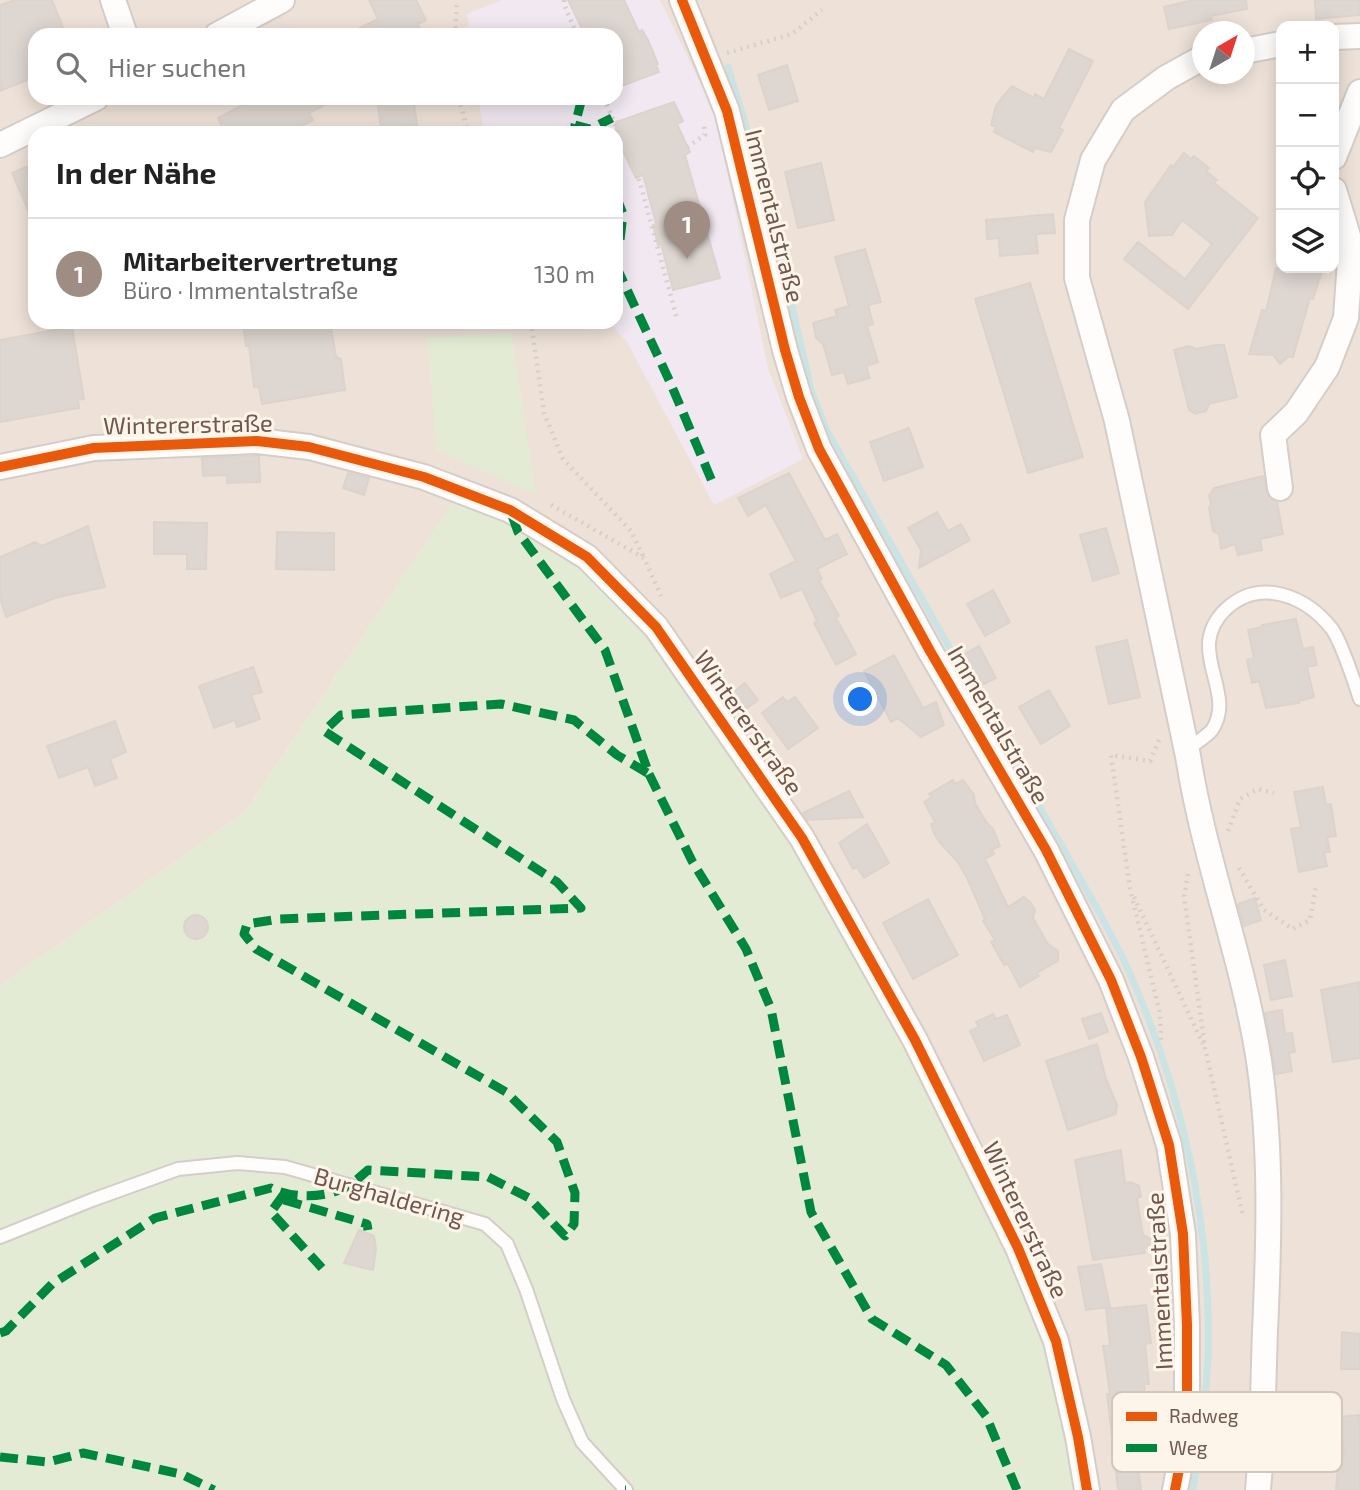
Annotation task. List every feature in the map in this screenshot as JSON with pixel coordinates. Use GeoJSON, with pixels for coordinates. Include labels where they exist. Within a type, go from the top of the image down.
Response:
{"type":"FeatureCollection","features":[{"type":"Feature","properties":{"kind":"street"},"geometry":{"type":"LineString","coordinates":[[113,0],[123,28]]}},
{"type":"Feature","properties":{"kind":"street"},"geometry":{"type":"LineString","coordinates":[[230,28],[282,0]]}},
{"type":"Feature","properties":{"kind":"street","name":"Immentalstraße"},"geometry":{"type":"LineString","coordinates":[[682,0],[727,111],[785,350],[819,449],[930,651],[1046,849],[1111,980],[1141,1057],[1169,1145],[1183,1234],[1186,1392]]}},
{"type":"Feature","properties":{"kind":"street"},"geometry":{"type":"LineString","coordinates":[[1339,37],[1360,36]]}},
{"type":"Feature","properties":{"kind":"street"},"geometry":{"type":"LineString","coordinates":[[1255,49],[1276,45]]}},
{"type":"Feature","properties":{"kind":"street"},"geometry":{"type":"LineString","coordinates":[[1192,64],[1166,78],[1124,110],[1093,160],[1077,220],[1077,278],[1118,421],[1187,750],[1195,803],[1244,985],[1259,1059],[1266,1114],[1268,1267],[1262,1392]]}},
{"type":"Feature","properties":{"kind":"street"},"geometry":{"type":"LineString","coordinates":[[1338,147],[1360,92]]}},
{"type":"Feature","properties":{"kind":"street"},"geometry":{"type":"LineString","coordinates":[[39,126],[82,105]]}},
{"type":"Feature","properties":{"kind":"street"},"geometry":{"type":"LineString","coordinates":[[0,145],[28,131]]}},
{"type":"Feature","properties":{"kind":"street"},"geometry":{"type":"LineString","coordinates":[[1280,488],[1273,435],[1296,413],[1327,367],[1346,318],[1351,246],[1339,206]]}},
{"type":"Feature","properties":{"kind":"street","name":"Wintererstraße"},"geometry":{"type":"LineString","coordinates":[[0,467],[94,448],[257,441],[309,447],[424,477],[510,510],[587,557],[656,627],[802,838],[915,1040],[1018,1248],[1056,1341],[1087,1490]]}},
{"type":"Feature","properties":{"kind":"street","name":"Immentalstraße"},"geometry":{"type":"LineString","coordinates":[[1175,1490],[1178,1472]]}},
{"type":"Feature","properties":{"kind":"street"},"geometry":{"type":"LineString","coordinates":[[1258,1490],[1259,1472]]}},
{"type":"Feature","properties":{"kind":"lane"},"geometry":{"type":"LineString","coordinates":[[1187,750],[1212,730],[1220,704],[1207,646],[1214,625],[1224,610],[1238,600],[1264,591],[1287,594],[1309,607],[1333,630],[1360,699]]}},
{"type":"Feature","properties":{"kind":"lane","name":"Burghaldering"},"geometry":{"type":"LineString","coordinates":[[0,1237],[92,1199],[177,1169],[237,1163],[285,1167],[485,1224],[507,1244],[526,1289],[563,1399],[582,1442],[626,1490]]}},
{"type":"Feature","properties":{"kind":"path"},"geometry":{"type":"LineString","coordinates":[[455,28],[457,0]]}},
{"type":"Feature","properties":{"kind":"path"},"geometry":{"type":"LineString","coordinates":[[564,0],[574,28]]}},
{"type":"Feature","properties":{"kind":"path"},"geometry":{"type":"LineString","coordinates":[[706,59],[792,34],[822,10]]}},
{"type":"Feature","properties":{"kind":"path"},"geometry":{"type":"LineString","coordinates":[[461,105],[466,126]]}},
{"type":"Feature","properties":{"kind":"path"},"geometry":{"type":"LineString","coordinates":[[607,105],[616,126]]}},
{"type":"Feature","properties":{"kind":"path"},"geometry":{"type":"LineString","coordinates":[[687,147],[705,135]]}},
{"type":"Feature","properties":{"kind":"path"},"geometry":{"type":"LineString","coordinates":[[639,179],[677,319]]}},
{"type":"Feature","properties":{"kind":"path"},"geometry":{"type":"LineString","coordinates":[[532,329],[544,413],[563,459],[631,531],[644,558]]}},
{"type":"Feature","properties":{"kind":"path"},"geometry":{"type":"LineString","coordinates":[[1162,733],[1150,761],[1111,754],[1130,888],[1160,1014],[1162,1048]]}},
{"type":"Feature","properties":{"kind":"path"},"geometry":{"type":"LineString","coordinates":[[1225,841],[1240,799],[1258,789],[1274,793]]}},
{"type":"Feature","properties":{"kind":"path"},"geometry":{"type":"LineString","coordinates":[[1236,862],[1264,910],[1293,929],[1310,920],[1316,886]]}},
{"type":"Feature","properties":{"kind":"path"},"geometry":{"type":"LineString","coordinates":[[1189,869],[1184,896],[1205,1048],[1245,1227]]}},
{"type":"Feature","properties":{"kind":"path"},"geometry":{"type":"LineString","coordinates":[[1130,888],[1205,1048]]}},
{"type":"Feature","properties":{"kind":"shaded area"},"geometry":{"type":"Polygon","coordinates":[[[0,0],[1360,0],[1360,1490],[1096,1490],[1090,1433],[1028,1242],[462,489],[245,812],[0,986],[0,0]]]}},
{"type":"Feature","properties":{"kind":"shaded area"},"geometry":{"type":"Polygon","coordinates":[[[502,0],[660,0],[715,114],[768,368],[803,459],[714,505],[627,342],[615,329],[623,329],[623,126],[482,126],[480,105],[623,105],[623,28],[469,28],[467,14],[502,0]]]}},
{"type":"Feature","properties":{"kind":"green space"},"geometry":{"type":"Polygon","coordinates":[[[511,333],[536,494],[437,451],[427,338],[511,333]]]}},
{"type":"Feature","properties":{"kind":"green space"},"geometry":{"type":"Polygon","coordinates":[[[462,489],[589,554],[805,838],[1028,1242],[1090,1433],[1096,1490],[0,1490],[0,986],[245,812],[462,489]]]}},
{"type":"Feature","properties":{"kind":"building"},"geometry":{"type":"Polygon","coordinates":[[[15,0],[52,0],[63,28],[28,28],[28,80],[0,91],[0,5],[15,0]]]}},
{"type":"Feature","properties":{"kind":"building"},"geometry":{"type":"Polygon","coordinates":[[[369,0],[416,0],[426,20],[418,24],[420,28],[360,28],[378,19],[369,0]]]}},
{"type":"Feature","properties":{"kind":"building"},"geometry":{"type":"Polygon","coordinates":[[[568,0],[624,0],[639,32],[642,30],[648,40],[659,72],[623,85],[623,28],[582,28],[568,0]]]}},
{"type":"Feature","properties":{"kind":"building"},"geometry":{"type":"Polygon","coordinates":[[[1193,0],[1246,0],[1247,9],[1211,16],[1212,20],[1192,21],[1192,24],[1169,29],[1164,7],[1193,0]]]}},
{"type":"Feature","properties":{"kind":"building"},"geometry":{"type":"Polygon","coordinates":[[[1315,0],[1360,0],[1360,15],[1316,19],[1315,0]]]}},
{"type":"Feature","properties":{"kind":"building"},"geometry":{"type":"Polygon","coordinates":[[[1069,49],[1093,61],[1059,128],[1063,130],[1051,152],[1035,148],[1033,152],[994,132],[996,127],[991,125],[996,106],[1012,86],[1034,98],[1035,94],[1044,99],[1069,49]]]}},
{"type":"Feature","properties":{"kind":"building"},"geometry":{"type":"Polygon","coordinates":[[[787,65],[798,101],[769,110],[758,75],[787,65]]]}},
{"type":"Feature","properties":{"kind":"building"},"geometry":{"type":"Polygon","coordinates":[[[674,102],[683,121],[677,124],[690,152],[685,155],[720,278],[673,290],[661,244],[658,245],[653,225],[656,224],[643,175],[636,178],[623,151],[623,126],[616,126],[616,122],[674,102]]]}},
{"type":"Feature","properties":{"kind":"building"},"geometry":{"type":"Polygon","coordinates":[[[243,105],[325,105],[309,113],[313,120],[301,126],[222,126],[218,118],[243,105]]]}},
{"type":"Feature","properties":{"kind":"building"},"geometry":{"type":"Polygon","coordinates":[[[378,105],[414,105],[417,125],[381,126],[378,105]]]}},
{"type":"Feature","properties":{"kind":"building"},"geometry":{"type":"Polygon","coordinates":[[[1184,153],[1191,159],[1194,156],[1209,168],[1206,171],[1217,180],[1214,183],[1258,218],[1188,309],[1124,259],[1138,242],[1185,279],[1212,244],[1182,220],[1172,235],[1149,236],[1145,202],[1171,165],[1173,167],[1184,153]]]}},
{"type":"Feature","properties":{"kind":"building"},"geometry":{"type":"Polygon","coordinates":[[[821,163],[834,220],[798,228],[785,172],[821,163]]]}},
{"type":"Feature","properties":{"kind":"building"},"geometry":{"type":"Polygon","coordinates":[[[28,166],[28,210],[12,173],[28,166]]]}},
{"type":"Feature","properties":{"kind":"building"},"geometry":{"type":"Polygon","coordinates":[[[1053,214],[1055,233],[1036,234],[1038,253],[1000,256],[999,238],[987,239],[986,220],[1053,214]]]}},
{"type":"Feature","properties":{"kind":"building"},"geometry":{"type":"Polygon","coordinates":[[[865,249],[881,302],[868,305],[873,324],[867,326],[878,362],[866,366],[870,378],[848,384],[844,372],[832,375],[823,344],[816,338],[813,323],[837,316],[835,310],[849,306],[835,257],[865,249]]]}},
{"type":"Feature","properties":{"kind":"building"},"geometry":{"type":"Polygon","coordinates":[[[1276,268],[1276,273],[1321,273],[1313,299],[1310,298],[1293,357],[1288,357],[1280,364],[1273,355],[1249,354],[1262,310],[1266,311],[1276,268]]]}},
{"type":"Feature","properties":{"kind":"building"},"geometry":{"type":"Polygon","coordinates":[[[1030,283],[1083,457],[1028,473],[975,299],[1030,283]]]}},
{"type":"Feature","properties":{"kind":"building"},"geometry":{"type":"Polygon","coordinates":[[[72,329],[84,399],[78,400],[79,408],[0,422],[0,340],[72,329]]]}},
{"type":"Feature","properties":{"kind":"building"},"geometry":{"type":"Polygon","coordinates":[[[244,329],[331,329],[336,357],[341,359],[345,390],[262,404],[259,387],[254,387],[249,346],[246,346],[244,329]]]}},
{"type":"Feature","properties":{"kind":"building"},"geometry":{"type":"Polygon","coordinates":[[[1224,345],[1237,397],[1209,404],[1206,411],[1195,414],[1189,410],[1174,350],[1189,346],[1196,349],[1224,345]]]}},
{"type":"Feature","properties":{"kind":"building"},"geometry":{"type":"Polygon","coordinates":[[[909,428],[923,467],[884,481],[870,442],[909,428]]]}},
{"type":"Feature","properties":{"kind":"building"},"geometry":{"type":"Polygon","coordinates":[[[259,456],[260,482],[227,483],[227,475],[203,476],[202,458],[259,456]]]}},
{"type":"Feature","properties":{"kind":"building"},"geometry":{"type":"Polygon","coordinates":[[[348,473],[369,478],[364,495],[343,488],[348,473]]]}},
{"type":"Feature","properties":{"kind":"building"},"geometry":{"type":"Polygon","coordinates":[[[789,473],[825,540],[837,534],[847,554],[817,569],[822,579],[819,580],[839,616],[836,618],[856,654],[836,665],[814,623],[817,621],[802,589],[781,598],[770,574],[796,561],[766,505],[748,516],[738,498],[789,473]]]}},
{"type":"Feature","properties":{"kind":"building"},"geometry":{"type":"Polygon","coordinates":[[[1263,476],[1268,496],[1277,502],[1283,534],[1260,539],[1262,550],[1238,555],[1235,544],[1221,549],[1219,534],[1213,531],[1209,496],[1214,488],[1263,476]]]}},
{"type":"Feature","properties":{"kind":"building"},"geometry":{"type":"Polygon","coordinates":[[[937,512],[948,531],[961,524],[970,540],[919,568],[921,550],[908,528],[937,512]]]}},
{"type":"Feature","properties":{"kind":"building"},"geometry":{"type":"Polygon","coordinates":[[[154,522],[207,523],[206,569],[187,569],[187,554],[154,554],[154,522]]]}},
{"type":"Feature","properties":{"kind":"building"},"geometry":{"type":"Polygon","coordinates":[[[88,526],[105,587],[55,598],[6,617],[0,598],[0,557],[35,542],[42,546],[88,526]]]}},
{"type":"Feature","properties":{"kind":"building"},"geometry":{"type":"Polygon","coordinates":[[[1106,528],[1119,573],[1093,581],[1080,535],[1106,528]]]}},
{"type":"Feature","properties":{"kind":"building"},"geometry":{"type":"Polygon","coordinates":[[[277,532],[334,533],[334,570],[276,569],[277,532]]]}},
{"type":"Feature","properties":{"kind":"building"},"geometry":{"type":"Polygon","coordinates":[[[993,590],[1010,622],[985,636],[967,604],[993,590]]]}},
{"type":"Feature","properties":{"kind":"building"},"geometry":{"type":"Polygon","coordinates":[[[1296,619],[1303,649],[1313,647],[1317,665],[1307,667],[1314,697],[1299,703],[1266,708],[1259,681],[1252,683],[1247,660],[1254,658],[1248,630],[1296,619]]]}},
{"type":"Feature","properties":{"kind":"building"},"geometry":{"type":"Polygon","coordinates":[[[1127,640],[1140,697],[1109,704],[1096,647],[1127,640]]]}},
{"type":"Feature","properties":{"kind":"building"},"geometry":{"type":"Polygon","coordinates":[[[979,646],[996,678],[976,688],[959,657],[979,646]]]}},
{"type":"Feature","properties":{"kind":"building"},"geometry":{"type":"Polygon","coordinates":[[[894,655],[923,708],[936,702],[944,725],[921,737],[898,718],[891,722],[864,671],[894,655]]]}},
{"type":"Feature","properties":{"kind":"building"},"geometry":{"type":"Polygon","coordinates":[[[253,667],[262,692],[251,695],[260,719],[237,727],[235,720],[214,728],[199,686],[253,667]]]}},
{"type":"Feature","properties":{"kind":"building"},"geometry":{"type":"Polygon","coordinates":[[[745,683],[758,700],[739,714],[727,697],[745,683]]]}},
{"type":"Feature","properties":{"kind":"building"},"geometry":{"type":"Polygon","coordinates":[[[1049,690],[1070,726],[1041,744],[1019,707],[1049,690]]]}},
{"type":"Feature","properties":{"kind":"building"},"geometry":{"type":"Polygon","coordinates":[[[783,697],[787,702],[795,697],[818,728],[788,749],[762,713],[783,697]]]}},
{"type":"Feature","properties":{"kind":"building"},"geometry":{"type":"Polygon","coordinates":[[[115,721],[126,752],[110,759],[117,778],[95,786],[88,767],[59,778],[47,746],[115,721]]]}},
{"type":"Feature","properties":{"kind":"building"},"geometry":{"type":"Polygon","coordinates":[[[953,780],[955,784],[963,780],[993,829],[1000,846],[992,850],[994,854],[985,859],[1008,907],[1024,897],[1031,903],[1035,910],[1033,918],[1048,944],[1058,951],[1058,961],[1020,987],[1008,964],[1004,965],[991,942],[995,940],[983,921],[985,919],[967,878],[958,862],[940,843],[931,824],[935,822],[924,802],[932,797],[929,794],[953,780]]]}},
{"type":"Feature","properties":{"kind":"building"},"geometry":{"type":"Polygon","coordinates":[[[1323,787],[1326,805],[1331,804],[1336,836],[1327,837],[1330,852],[1324,852],[1327,866],[1299,872],[1291,829],[1301,827],[1294,792],[1323,787]]]}},
{"type":"Feature","properties":{"kind":"building"},"geometry":{"type":"Polygon","coordinates":[[[849,791],[863,817],[807,820],[803,813],[849,791]]]}},
{"type":"Feature","properties":{"kind":"building"},"geometry":{"type":"Polygon","coordinates":[[[867,824],[889,863],[864,878],[857,867],[853,869],[839,843],[867,824]]]}},
{"type":"Feature","properties":{"kind":"building"},"geometry":{"type":"Polygon","coordinates":[[[1255,898],[1261,920],[1244,926],[1238,904],[1255,898]]]}},
{"type":"Feature","properties":{"kind":"building"},"geometry":{"type":"Polygon","coordinates":[[[928,899],[958,955],[913,979],[883,923],[928,899]]]}},
{"type":"Feature","properties":{"kind":"building"},"geometry":{"type":"Polygon","coordinates":[[[196,915],[207,922],[208,927],[201,938],[196,939],[185,932],[184,927],[191,916],[196,915]]]}},
{"type":"Feature","properties":{"kind":"building"},"geometry":{"type":"Polygon","coordinates":[[[1285,960],[1292,996],[1271,1000],[1264,965],[1285,960]]]}},
{"type":"Feature","properties":{"kind":"building"},"geometry":{"type":"Polygon","coordinates":[[[1360,982],[1360,1058],[1333,1062],[1321,990],[1360,982]]]}},
{"type":"Feature","properties":{"kind":"building"},"geometry":{"type":"Polygon","coordinates":[[[1282,1010],[1285,1034],[1292,1033],[1295,1052],[1289,1053],[1292,1071],[1276,1074],[1265,1013],[1282,1010]]]}},
{"type":"Feature","properties":{"kind":"building"},"geometry":{"type":"Polygon","coordinates":[[[1101,1013],[1108,1032],[1089,1039],[1082,1019],[1101,1013]]]}},
{"type":"Feature","properties":{"kind":"building"},"geometry":{"type":"Polygon","coordinates":[[[993,1014],[996,1019],[1007,1015],[1020,1045],[984,1061],[970,1031],[979,1027],[976,1022],[993,1014]]]}},
{"type":"Feature","properties":{"kind":"building"},"geometry":{"type":"Polygon","coordinates":[[[1097,1044],[1106,1079],[1117,1105],[1116,1114],[1068,1130],[1046,1061],[1097,1044]]]}},
{"type":"Feature","properties":{"kind":"building"},"geometry":{"type":"Polygon","coordinates":[[[1121,1150],[1125,1183],[1131,1182],[1139,1186],[1141,1196],[1137,1199],[1143,1235],[1154,1241],[1144,1249],[1145,1253],[1093,1260],[1075,1160],[1121,1150]]]}},
{"type":"Feature","properties":{"kind":"building"},"geometry":{"type":"Polygon","coordinates":[[[359,1230],[374,1236],[376,1249],[373,1270],[344,1263],[359,1230]]]}},
{"type":"Feature","properties":{"kind":"building"},"geometry":{"type":"Polygon","coordinates":[[[1101,1264],[1110,1307],[1086,1310],[1078,1267],[1101,1264]]]}},
{"type":"Feature","properties":{"kind":"building"},"geometry":{"type":"Polygon","coordinates":[[[1146,1305],[1151,1343],[1145,1344],[1149,1384],[1144,1384],[1145,1392],[1112,1392],[1112,1438],[1107,1394],[1110,1394],[1103,1346],[1110,1346],[1106,1309],[1146,1305]]]}},
{"type":"Feature","properties":{"kind":"building"},"geometry":{"type":"Polygon","coordinates":[[[1342,1332],[1360,1334],[1360,1369],[1341,1369],[1342,1332]]]}},
{"type":"Feature","properties":{"kind":"building"},"geometry":{"type":"Polygon","coordinates":[[[1360,1415],[1360,1490],[1336,1490],[1338,1472],[1342,1472],[1344,1454],[1342,1417],[1360,1415]]]}},
{"type":"Feature","properties":{"kind":"building"},"geometry":{"type":"Polygon","coordinates":[[[1116,1472],[1139,1472],[1141,1490],[1118,1490],[1116,1472]]]}},
{"type":"Feature","properties":{"kind":"waterway"},"geometry":{"type":"LineString","coordinates":[[728,67],[768,199],[811,390],[827,431],[1099,912],[1149,1019],[1179,1113],[1199,1210],[1208,1309],[1206,1392]]}},
{"type":"Feature","properties":{"kind":"waterway"},"geometry":{"type":"LineString","coordinates":[[1193,1490],[1195,1472]]}},
{"type":"Feature","properties":{"kind":"marked path"},"geometry":{"type":"LineString","coordinates":[[579,126],[575,125],[580,105]]}},
{"type":"Feature","properties":{"kind":"marked path"},"geometry":{"type":"LineString","coordinates":[[596,126],[612,118]]}},
{"type":"Feature","properties":{"kind":"marked path"},"geometry":{"type":"LineString","coordinates":[[623,281],[714,486]]}},
{"type":"Feature","properties":{"kind":"marked path"},"geometry":{"type":"LineString","coordinates":[[0,1333],[6,1331],[52,1284],[155,1218],[271,1188],[300,1196],[322,1195],[342,1189],[368,1170],[488,1177],[529,1198],[565,1236],[574,1224],[575,1193],[557,1142],[506,1092],[256,949],[244,934],[247,924],[279,919],[581,908],[557,882],[324,731],[341,715],[501,704],[574,720],[617,755],[649,774],[605,650],[518,532],[510,510]]}},
{"type":"Feature","properties":{"kind":"marked path"},"geometry":{"type":"LineString","coordinates":[[649,774],[692,861],[746,949],[771,1009],[811,1212],[872,1319],[946,1365],[986,1416],[1017,1490]]}},
{"type":"Feature","properties":{"kind":"marked path"},"geometry":{"type":"LineString","coordinates":[[284,1194],[271,1212],[322,1268]]}},
{"type":"Feature","properties":{"kind":"marked path"},"geometry":{"type":"LineString","coordinates":[[284,1200],[367,1224],[368,1230]]}},
{"type":"Feature","properties":{"kind":"marked path"},"geometry":{"type":"LineString","coordinates":[[0,1457],[48,1462],[83,1453],[181,1474],[214,1490]]}},
{"type":"Feature","properties":{"kind":"cycle path"},"geometry":{"type":"LineString","coordinates":[[682,0],[727,111],[785,350],[819,449],[930,651],[1046,850],[1111,980],[1141,1057],[1169,1145],[1183,1234],[1187,1392]]}},
{"type":"Feature","properties":{"kind":"cycle path"},"geometry":{"type":"LineString","coordinates":[[0,467],[94,448],[257,441],[309,447],[424,477],[510,510],[587,557],[656,627],[802,838],[915,1040],[1018,1248],[1056,1341],[1087,1490]]}},
{"type":"Feature","properties":{"kind":"cycle path"},"geometry":{"type":"LineString","coordinates":[[1175,1490],[1178,1472]]}},
{"type":"Feature","properties":{"kind":"place","name":"Mitarbeitervertretung"},"geometry":{"type":"Point","coordinates":[687,259]}}]}
